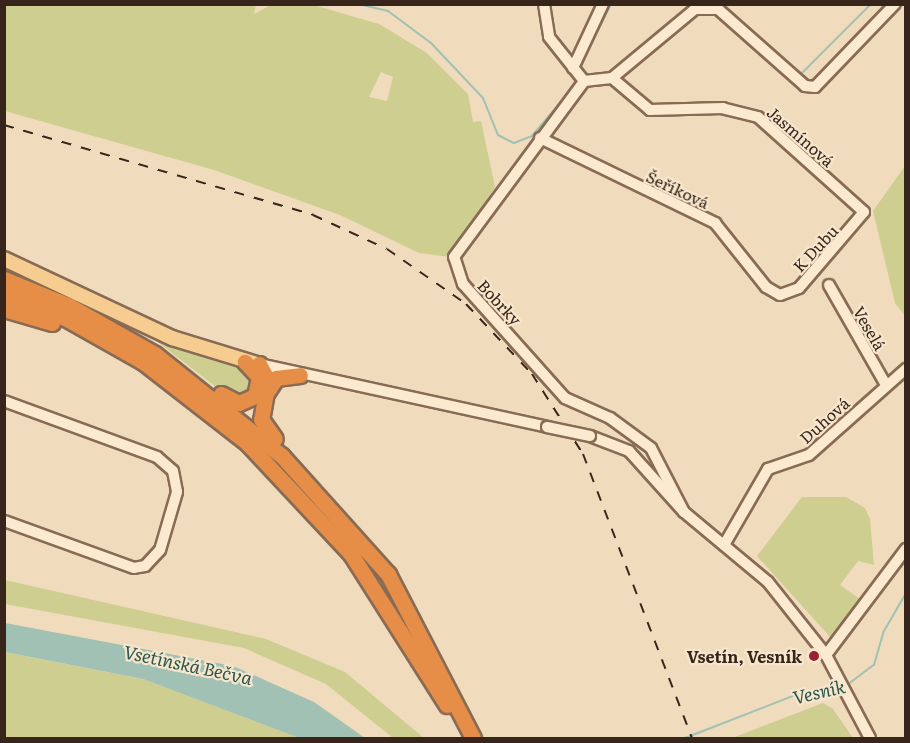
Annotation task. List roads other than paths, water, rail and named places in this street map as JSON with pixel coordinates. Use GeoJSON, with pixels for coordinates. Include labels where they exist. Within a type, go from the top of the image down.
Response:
{"type":"FeatureCollection","features":[{"type":"Feature","properties":{"kind":"highway"},"geometry":{"type":"LineString","coordinates":[[4,279],[70,306],[155,354],[194,372],[235,403],[252,399],[261,369]]}},
{"type":"Feature","properties":{"kind":"highway"},"geometry":{"type":"LineString","coordinates":[[4,293],[107,340],[178,386],[247,443],[340,539],[418,652],[466,738]]}},
{"type":"Feature","properties":{"kind":"highway"},"geometry":{"type":"LineString","coordinates":[[4,309],[75,331],[178,386]]}},
{"type":"Feature","properties":{"kind":"highway"},"geometry":{"type":"LineString","coordinates":[[155,354],[256,432],[352,530]]}},
{"type":"Feature","properties":{"kind":"highway"},"geometry":{"type":"LineString","coordinates":[[261,369],[266,395]]}},
{"type":"Feature","properties":{"kind":"highway"},"geometry":{"type":"LineString","coordinates":[[300,375],[276,378],[260,410],[264,428],[352,530],[402,598],[473,738]]}},
{"type":"Feature","properties":{"kind":"main road"},"geometry":{"type":"LineString","coordinates":[[4,260],[172,338],[261,369]]}},
{"type":"Feature","properties":{"kind":"street"},"geometry":{"type":"LineString","coordinates":[[544,4],[549,36],[584,81],[612,78],[695,9],[709,6],[805,86],[815,87],[895,4]]}},
{"type":"Feature","properties":{"kind":"street"},"geometry":{"type":"LineString","coordinates":[[573,68],[603,4]]}},
{"type":"Feature","properties":{"kind":"street","name":"Jasmínová"},"geometry":{"type":"LineString","coordinates":[[612,78],[650,110],[723,108],[758,117],[864,212]]}},
{"type":"Feature","properties":{"kind":"street","name":"Bobrky"},"geometry":{"type":"LineString","coordinates":[[584,81],[463,242],[454,268],[566,398],[610,418],[651,448],[684,512]]}},
{"type":"Feature","properties":{"kind":"street","name":"Šeříková"},"geometry":{"type":"LineString","coordinates":[[540,138],[715,223],[766,287],[780,296]]}},
{"type":"Feature","properties":{"kind":"street","name":"K Dubu"},"geometry":{"type":"LineString","coordinates":[[780,296],[798,288],[864,212]]}},
{"type":"Feature","properties":{"kind":"street","name":"Veselá"},"geometry":{"type":"LineString","coordinates":[[829,285],[886,385]]}},
{"type":"Feature","properties":{"kind":"street","name":"Bobrky"},"geometry":{"type":"LineString","coordinates":[[261,369],[300,375],[590,436],[634,455],[684,512],[768,582],[826,655],[870,738]]}},
{"type":"Feature","properties":{"kind":"street","name":"Duhová"},"geometry":{"type":"LineString","coordinates":[[724,545],[768,469],[809,455],[906,369]]}},
{"type":"Feature","properties":{"kind":"street"},"geometry":{"type":"LineString","coordinates":[[4,401],[158,458],[172,471],[177,492],[160,550],[145,566],[134,568],[4,521]]}},
{"type":"Feature","properties":{"kind":"street"},"geometry":{"type":"LineString","coordinates":[[826,655],[906,549]]}},
{"type":"Feature","properties":{"kind":"water","name":"Vsetínská Bečva"},"geometry":{"type":"Polygon","coordinates":[[[5,623],[233,666],[314,702],[365,738],[299,738],[143,679],[5,652],[5,623]]]}},
{"type":"Feature","properties":{"kind":"waterway"},"geometry":{"type":"LineString","coordinates":[[358,4],[388,11],[431,43],[483,98],[498,135],[514,143],[532,136],[570,91]]}},
{"type":"Feature","properties":{"kind":"waterway"},"geometry":{"type":"LineString","coordinates":[[581,64],[611,4]]}},
{"type":"Feature","properties":{"kind":"waterway"},"geometry":{"type":"LineString","coordinates":[[800,75],[871,4]]}},
{"type":"Feature","properties":{"kind":"waterway","name":"Vesník"},"geometry":{"type":"LineString","coordinates":[[847,685],[874,665],[884,631],[906,593]]}},
{"type":"Feature","properties":{"kind":"waterway","name":"Vesník"},"geometry":{"type":"LineString","coordinates":[[685,738],[793,696],[838,687]]}},
{"type":"Feature","properties":{"kind":"railway"},"geometry":{"type":"LineString","coordinates":[[4,125],[313,215],[387,249],[466,304],[532,374],[583,454],[692,738]]}},
{"type":"Feature","properties":{"kind":"place","name":"Vsetín, Vesník"},"geometry":{"type":"Point","coordinates":[814,656]}}]}
